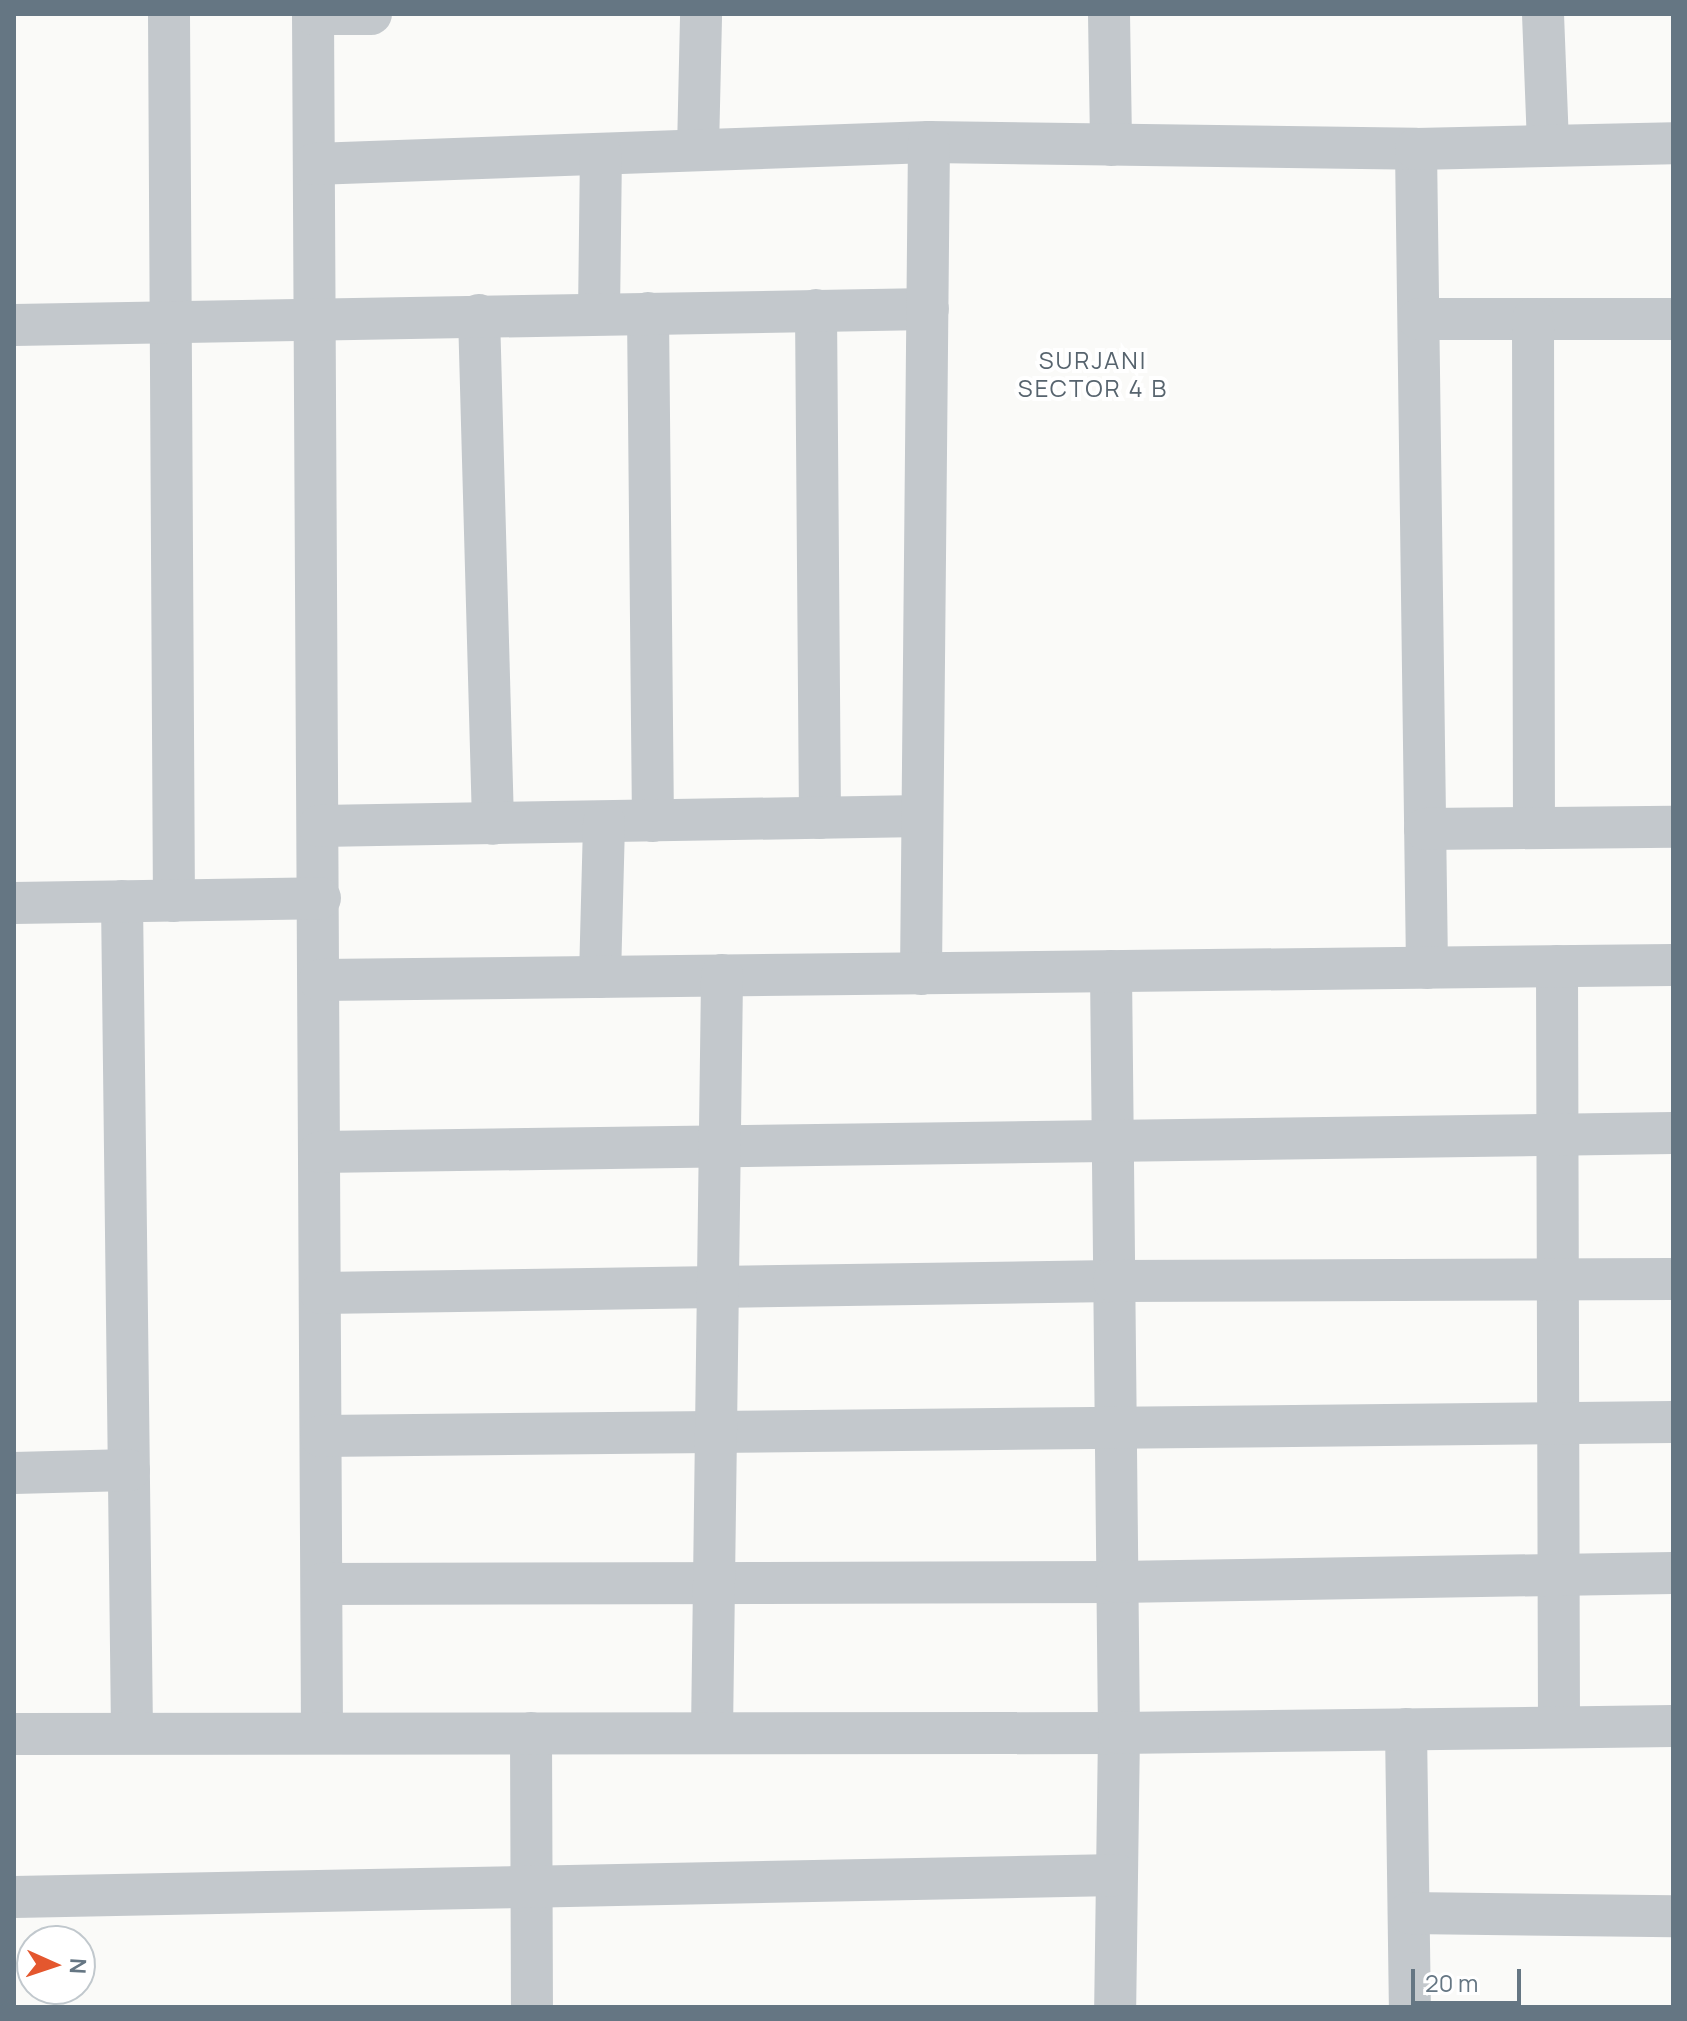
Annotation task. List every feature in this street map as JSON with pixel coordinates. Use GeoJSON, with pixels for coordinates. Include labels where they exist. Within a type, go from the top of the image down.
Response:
{"type":"FeatureCollection","features":[{"type":"Feature","properties":{"kind":"street"},"geometry":{"type":"LineString","coordinates":[[169,14],[174,901]]}},
{"type":"Feature","properties":{"kind":"street"},"geometry":{"type":"LineString","coordinates":[[322,1733],[313,14],[371,14]]}},
{"type":"Feature","properties":{"kind":"street"},"geometry":{"type":"LineString","coordinates":[[698,150],[701,14]]}},
{"type":"Feature","properties":{"kind":"street"},"geometry":{"type":"LineString","coordinates":[[1109,14],[1111,145]]}},
{"type":"Feature","properties":{"kind":"street"},"geometry":{"type":"LineString","coordinates":[[1543,14],[1548,146]]}},
{"type":"Feature","properties":{"kind":"street"},"geometry":{"type":"LineString","coordinates":[[314,164],[929,142],[1416,149],[1673,143]]}},
{"type":"Feature","properties":{"kind":"street"},"geometry":{"type":"LineString","coordinates":[[921,974],[929,142]]}},
{"type":"Feature","properties":{"kind":"street"},"geometry":{"type":"LineString","coordinates":[[1416,149],[1427,968]]}},
{"type":"Feature","properties":{"kind":"street"},"geometry":{"type":"LineString","coordinates":[[599,314],[601,154]]}},
{"type":"Feature","properties":{"kind":"street"},"geometry":{"type":"LineString","coordinates":[[14,325],[928,309]]}},
{"type":"Feature","properties":{"kind":"street"},"geometry":{"type":"LineString","coordinates":[[816,310],[820,818]]}},
{"type":"Feature","properties":{"kind":"street"},"geometry":{"type":"LineString","coordinates":[[648,313],[653,821]]}},
{"type":"Feature","properties":{"kind":"street"},"geometry":{"type":"LineString","coordinates":[[479,315],[493,824]]}},
{"type":"Feature","properties":{"kind":"street"},"geometry":{"type":"LineString","coordinates":[[1419,319],[1673,319]]}},
{"type":"Feature","properties":{"kind":"street"},"geometry":{"type":"LineString","coordinates":[[1533,319],[1534,828]]}},
{"type":"Feature","properties":{"kind":"street"},"geometry":{"type":"LineString","coordinates":[[319,826],[922,816]]}},
{"type":"Feature","properties":{"kind":"street"},"geometry":{"type":"LineString","coordinates":[[600,977],[604,822]]}},
{"type":"Feature","properties":{"kind":"street"},"geometry":{"type":"LineString","coordinates":[[1425,829],[1673,827]]}},
{"type":"Feature","properties":{"kind":"street"},"geometry":{"type":"LineString","coordinates":[[14,903],[320,898]]}},
{"type":"Feature","properties":{"kind":"street"},"geometry":{"type":"LineString","coordinates":[[122,901],[132,1733]]}},
{"type":"Feature","properties":{"kind":"street"},"geometry":{"type":"LineString","coordinates":[[320,980],[1673,965]]}},
{"type":"Feature","properties":{"kind":"street"},"geometry":{"type":"LineString","coordinates":[[1557,966],[1559,1727]]}},
{"type":"Feature","properties":{"kind":"street"},"geometry":{"type":"LineString","coordinates":[[1111,971],[1119,1733],[1115,2007]]}},
{"type":"Feature","properties":{"kind":"street"},"geometry":{"type":"LineString","coordinates":[[712,1733],[722,975]]}},
{"type":"Feature","properties":{"kind":"street"},"geometry":{"type":"LineString","coordinates":[[320,1152],[1673,1133]]}},
{"type":"Feature","properties":{"kind":"street"},"geometry":{"type":"LineString","coordinates":[[321,1293],[1114,1281],[1673,1279]]}},
{"type":"Feature","properties":{"kind":"street"},"geometry":{"type":"LineString","coordinates":[[321,1436],[1673,1422]]}},
{"type":"Feature","properties":{"kind":"street"},"geometry":{"type":"LineString","coordinates":[[14,1473],[129,1470]]}},
{"type":"Feature","properties":{"kind":"street"},"geometry":{"type":"LineString","coordinates":[[322,1584],[1117,1582],[1673,1573]]}},
{"type":"Feature","properties":{"kind":"street"},"geometry":{"type":"LineString","coordinates":[[14,1734],[1119,1733],[1673,1726]]}},
{"type":"Feature","properties":{"kind":"street"},"geometry":{"type":"LineString","coordinates":[[1406,1729],[1410,2007]]}},
{"type":"Feature","properties":{"kind":"street"},"geometry":{"type":"LineString","coordinates":[[531,1733],[532,2007]]}},
{"type":"Feature","properties":{"kind":"street"},"geometry":{"type":"LineString","coordinates":[[14,1897],[1117,1875]]}},
{"type":"Feature","properties":{"kind":"street"},"geometry":{"type":"LineString","coordinates":[[1409,1913],[1673,1916]]}},
{"type":"Feature","properties":{"kind":"district","name":"SURJANI SECTOR 4 B"},"geometry":{"type":"Point","coordinates":[1093,374]}}]}
